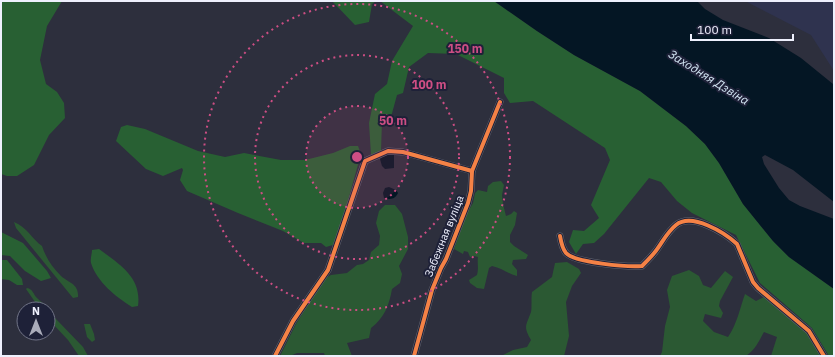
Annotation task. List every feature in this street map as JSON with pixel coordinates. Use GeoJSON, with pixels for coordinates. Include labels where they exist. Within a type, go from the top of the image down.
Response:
{"type":"FeatureCollection","features":[{"type":"Feature","properties":{"kind":"street","name":"Забежная вуліца"},"geometry":{"type":"LineString","coordinates":[[414,356],[432,290],[468,203],[471,191],[472,171],[500,102]]}},
{"type":"Feature","properties":{"kind":"street"},"geometry":{"type":"LineString","coordinates":[[275,356],[293,321],[328,270],[365,161],[388,151],[403,152],[472,171]]}},
{"type":"Feature","properties":{"kind":"street"},"geometry":{"type":"LineString","coordinates":[[560,236],[563,248],[567,255],[580,260],[627,267],[642,266],[654,254],[668,233],[681,221],[698,221],[710,226],[737,244],[752,282],[809,331],[824,356]]}},
{"type":"Feature","properties":{"kind":"shaded area"},"geometry":{"type":"Polygon","coordinates":[[[745,1],[834,1],[834,71],[811,35],[745,1]]]}},
{"type":"Feature","properties":{"kind":"green space"},"geometry":{"type":"Polygon","coordinates":[[[1,1],[62,1],[47,26],[40,60],[46,84],[57,92],[64,103],[65,118],[49,135],[34,165],[17,176],[7,176],[1,174],[1,1]]]}},
{"type":"Feature","properties":{"kind":"green space"},"geometry":{"type":"Polygon","coordinates":[[[332,1],[376,1],[372,4],[369,22],[355,25],[332,1]]]}},
{"type":"Feature","properties":{"kind":"green space"},"geometry":{"type":"Polygon","coordinates":[[[380,1],[494,1],[574,55],[640,91],[686,126],[705,144],[719,163],[743,204],[773,241],[789,257],[834,289],[834,356],[829,356],[812,328],[760,283],[736,235],[692,213],[677,201],[661,182],[649,178],[604,234],[594,243],[583,244],[576,254],[569,242],[573,230],[584,231],[599,218],[591,205],[610,160],[605,148],[533,101],[510,103],[504,93],[504,78],[456,54],[428,53],[409,67],[403,93],[397,95],[391,117],[382,121],[381,151],[371,155],[369,123],[375,94],[387,84],[392,61],[413,26],[380,1]]]}},
{"type":"Feature","properties":{"kind":"green space"},"geometry":{"type":"Polygon","coordinates":[[[127,125],[145,129],[198,151],[225,157],[244,153],[281,160],[305,160],[333,153],[350,146],[358,146],[361,154],[340,229],[333,245],[326,247],[321,243],[304,243],[283,231],[187,191],[180,180],[183,170],[182,168],[163,176],[146,169],[116,141],[121,127],[127,125]]]}},
{"type":"Feature","properties":{"kind":"green space"},"geometry":{"type":"Polygon","coordinates":[[[501,181],[504,185],[502,195],[506,216],[514,211],[517,213],[515,225],[510,235],[510,242],[528,255],[526,259],[513,260],[512,264],[517,270],[517,276],[492,266],[489,268],[484,289],[477,288],[470,283],[469,280],[477,275],[478,257],[470,257],[468,252],[464,251],[463,254],[454,249],[466,215],[473,203],[475,193],[478,190],[487,192],[488,186],[493,182],[501,181]]]}},
{"type":"Feature","properties":{"kind":"green space"},"geometry":{"type":"Polygon","coordinates":[[[385,205],[395,205],[402,214],[408,237],[408,249],[399,266],[402,274],[400,283],[392,289],[383,316],[371,328],[369,338],[347,343],[352,356],[325,356],[324,353],[297,353],[290,356],[280,356],[296,324],[324,279],[331,275],[347,273],[357,265],[363,264],[369,260],[371,252],[379,245],[380,236],[376,223],[379,211],[385,205]]]}},
{"type":"Feature","properties":{"kind":"green space"},"geometry":{"type":"Polygon","coordinates":[[[14,222],[26,230],[42,246],[47,258],[55,269],[61,276],[75,286],[78,297],[73,298],[16,228],[14,222]]]}},
{"type":"Feature","properties":{"kind":"green space"},"geometry":{"type":"Polygon","coordinates":[[[1,232],[23,243],[47,271],[51,278],[41,281],[25,271],[10,256],[1,255],[1,232]]]}},
{"type":"Feature","properties":{"kind":"green space"},"geometry":{"type":"Polygon","coordinates":[[[99,249],[128,272],[133,279],[138,296],[138,306],[132,307],[120,299],[102,283],[91,263],[92,250],[99,249]]]}},
{"type":"Feature","properties":{"kind":"green space"},"geometry":{"type":"Polygon","coordinates":[[[1,260],[7,260],[22,279],[23,285],[17,285],[9,280],[1,279],[1,260]]]}},
{"type":"Feature","properties":{"kind":"green space"},"geometry":{"type":"Polygon","coordinates":[[[567,262],[579,269],[581,273],[572,286],[566,302],[569,336],[564,356],[501,356],[513,350],[527,347],[531,340],[526,326],[531,310],[532,292],[552,277],[555,263],[567,262]]]}},
{"type":"Feature","properties":{"kind":"green space"},"geometry":{"type":"Polygon","coordinates":[[[689,270],[699,276],[703,285],[711,288],[725,271],[733,277],[720,301],[719,306],[723,313],[721,318],[705,314],[703,321],[714,332],[728,337],[736,321],[745,294],[756,301],[764,297],[806,332],[821,356],[771,356],[777,337],[764,332],[754,348],[746,356],[660,356],[670,307],[667,290],[672,276],[689,270]]]}},
{"type":"Feature","properties":{"kind":"green space"},"geometry":{"type":"Polygon","coordinates":[[[27,288],[32,291],[40,301],[34,301],[26,289],[27,288]]]}},
{"type":"Feature","properties":{"kind":"green space"},"geometry":{"type":"Polygon","coordinates":[[[56,319],[83,347],[88,356],[79,356],[68,340],[56,327],[56,319]]]}},
{"type":"Feature","properties":{"kind":"green space"},"geometry":{"type":"Polygon","coordinates":[[[84,324],[90,324],[95,340],[92,342],[87,337],[84,324]]]}},
{"type":"Feature","properties":{"kind":"water","name":"Заходняя Дзвіна"},"geometry":{"type":"Polygon","coordinates":[[[494,1],[697,1],[705,9],[723,20],[769,38],[801,58],[833,84],[834,202],[793,170],[765,155],[762,157],[764,164],[779,188],[789,200],[800,206],[834,219],[834,289],[789,257],[773,241],[743,204],[719,163],[705,144],[686,126],[640,91],[574,55],[494,1]]]}},
{"type":"Feature","properties":{"kind":"water"},"geometry":{"type":"Polygon","coordinates":[[[384,155],[394,155],[394,168],[385,169],[382,166],[380,159],[384,155]]]}},
{"type":"Feature","properties":{"kind":"water"},"geometry":{"type":"Polygon","coordinates":[[[389,187],[396,190],[398,193],[396,197],[389,199],[384,198],[383,193],[385,188],[389,187]]]}},
{"type":"Feature","properties":{"kind":"cycle path"},"geometry":{"type":"LineString","coordinates":[[414,356],[432,290],[468,203],[471,191],[472,171],[500,102]]}},
{"type":"Feature","properties":{"kind":"cycle path"},"geometry":{"type":"LineString","coordinates":[[275,356],[293,321],[328,270],[365,161],[388,151],[403,152],[472,171]]}},
{"type":"Feature","properties":{"kind":"cycle path"},"geometry":{"type":"LineString","coordinates":[[560,236],[561,243],[566,253],[571,256],[602,264],[642,266],[676,225],[691,221],[699,222],[717,230],[737,244],[753,282],[758,288],[809,331],[824,356]]}}]}
